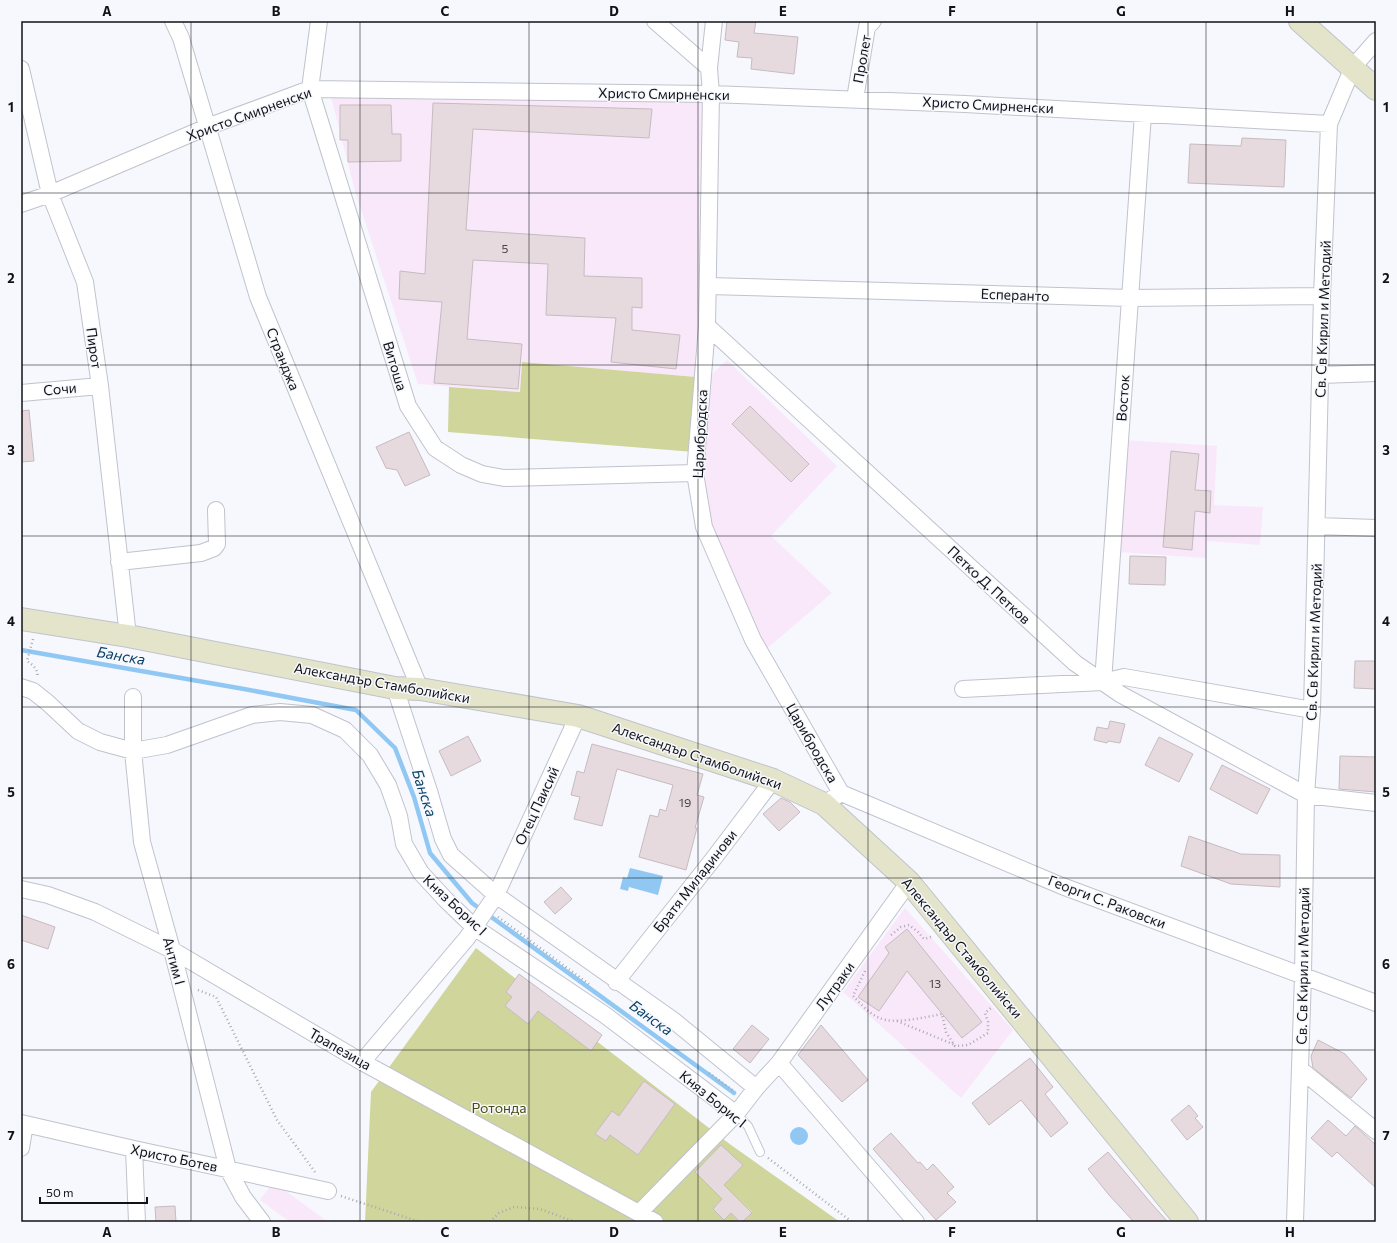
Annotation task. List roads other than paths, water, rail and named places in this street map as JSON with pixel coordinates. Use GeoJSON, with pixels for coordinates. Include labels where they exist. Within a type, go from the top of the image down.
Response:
{"type":"FeatureCollection","features":[{"type":"Feature","properties":{"kind":"street","name":"Странджа"},"geometry":{"type":"LineString","coordinates":[[173,21],[181,38],[258,297],[420,689]]}},
{"type":"Feature","properties":{"kind":"street","name":"Витоша"},"geometry":{"type":"LineString","coordinates":[[319,21],[310,89],[408,406],[435,448],[461,465],[482,474],[504,478],[695,473]]}},
{"type":"Feature","properties":{"kind":"street"},"geometry":{"type":"LineString","coordinates":[[655,21],[709,68]]}},
{"type":"Feature","properties":{"kind":"street","name":"Царибродска"},"geometry":{"type":"LineString","coordinates":[[714,21],[709,68],[711,94],[707,326],[695,473],[704,527],[753,640],[832,799]]}},
{"type":"Feature","properties":{"kind":"street","name":"Пролет"},"geometry":{"type":"LineString","coordinates":[[855,99],[867,27],[873,21]]}},
{"type":"Feature","properties":{"kind":"street"},"geometry":{"type":"LineString","coordinates":[[1300,21],[1376,89]]}},
{"type":"Feature","properties":{"kind":"street","name":"Св. Св Кирил и Методий"},"geometry":{"type":"LineString","coordinates":[[1295,1222],[1303,975],[1306,795],[1312,710],[1322,296],[1329,124],[1353,68],[1376,40]]}},
{"type":"Feature","properties":{"kind":"street","name":"Пирот"},"geometry":{"type":"LineString","coordinates":[[21,69],[50,194],[85,282],[100,386],[128,636]]}},
{"type":"Feature","properties":{"kind":"street","name":"Христо Смирненски"},"geometry":{"type":"LineString","coordinates":[[21,204],[50,194],[207,127],[310,89],[711,94],[965,104],[1329,124]]}},
{"type":"Feature","properties":{"kind":"street","name":"Восток"},"geometry":{"type":"LineString","coordinates":[[1103,682],[1143,114]]}},
{"type":"Feature","properties":{"kind":"street","name":"Есперанто"},"geometry":{"type":"LineString","coordinates":[[708,286],[1130,298],[1322,296]]}},
{"type":"Feature","properties":{"kind":"street","name":"Петко Д. Петков"},"geometry":{"type":"LineString","coordinates":[[707,326],[1075,663],[1120,694],[1306,795]]}},
{"type":"Feature","properties":{"kind":"street"},"geometry":{"type":"LineString","coordinates":[[1321,375],[1376,373]]}},
{"type":"Feature","properties":{"kind":"street","name":"Сочи"},"geometry":{"type":"LineString","coordinates":[[21,393],[100,386]]}},
{"type":"Feature","properties":{"kind":"street"},"geometry":{"type":"LineString","coordinates":[[120,562],[201,553],[214,548],[218,544],[216,510]]}},
{"type":"Feature","properties":{"kind":"street"},"geometry":{"type":"LineString","coordinates":[[1317,526],[1376,528]]}},
{"type":"Feature","properties":{"kind":"street","name":"Александър Стамболийски"},"geometry":{"type":"LineString","coordinates":[[27,627],[128,636],[395,688],[420,689],[578,716],[832,799],[909,882],[1187,1222]]}},
{"type":"Feature","properties":{"kind":"street"},"geometry":{"type":"LineString","coordinates":[[963,689],[1103,682],[1124,678],[1312,710]]}},
{"type":"Feature","properties":{"kind":"street","name":"Княз Борис I"},"geometry":{"type":"LineString","coordinates":[[21,687],[33,691],[78,731],[100,742],[133,751],[167,745],[252,715],[280,712],[312,715],[345,730],[370,755],[388,785],[399,816],[404,844],[421,873],[446,900],[476,925],[605,1015],[736,1114]]}},
{"type":"Feature","properties":{"kind":"street"},"geometry":{"type":"LineString","coordinates":[[395,688],[443,839],[452,855],[493,900],[673,1020],[756,1088]]}},
{"type":"Feature","properties":{"kind":"street","name":"Антим I"},"geometry":{"type":"LineString","coordinates":[[133,697],[133,751],[142,842],[172,950],[228,1169],[242,1197],[262,1222]]}},
{"type":"Feature","properties":{"kind":"street","name":"Отец Паисий"},"geometry":{"type":"LineString","coordinates":[[476,925],[493,900],[578,716]]}},
{"type":"Feature","properties":{"kind":"street","name":"Братя Миладинови"},"geometry":{"type":"LineString","coordinates":[[616,982],[714,858],[773,780]]}},
{"type":"Feature","properties":{"kind":"street"},"geometry":{"type":"LineString","coordinates":[[1306,795],[1376,804]]}},
{"type":"Feature","properties":{"kind":"street","name":"Георги С. Раковски"},"geometry":{"type":"LineString","coordinates":[[832,799],[1376,1003]]}},
{"type":"Feature","properties":{"kind":"street","name":"Лутраки"},"geometry":{"type":"LineString","coordinates":[[639,1213],[736,1114],[756,1088],[779,1063],[909,882]]}},
{"type":"Feature","properties":{"kind":"street","name":"Трапезица"},"geometry":{"type":"LineString","coordinates":[[21,889],[48,895],[95,912],[172,950],[362,1062],[654,1222]]}},
{"type":"Feature","properties":{"kind":"street"},"geometry":{"type":"LineString","coordinates":[[362,1062],[467,938],[476,925]]}},
{"type":"Feature","properties":{"kind":"street"},"geometry":{"type":"LineString","coordinates":[[779,1063],[916,1222]]}},
{"type":"Feature","properties":{"kind":"street"},"geometry":{"type":"LineString","coordinates":[[1300,1069],[1376,1131]]}},
{"type":"Feature","properties":{"kind":"street"},"geometry":{"type":"LineString","coordinates":[[21,1148],[23,1124]]}},
{"type":"Feature","properties":{"kind":"street","name":"Христо Ботев"},"geometry":{"type":"LineString","coordinates":[[23,1124],[134,1150],[328,1191]]}},
{"type":"Feature","properties":{"kind":"street"},"geometry":{"type":"LineString","coordinates":[[134,1150],[137,1222]]}},
{"type":"Feature","properties":{"kind":"lane","name":"Княз Борис I"},"geometry":{"type":"LineString","coordinates":[[736,1114],[748,1126],[760,1152]]}},
{"type":"Feature","properties":{"kind":"water"},"geometry":{"type":"Polygon","coordinates":[[[630,868],[663,876],[658,895],[629,887],[628,891],[620,889],[623,877],[627,878],[630,868]]]}},
{"type":"Feature","properties":{"kind":"water"},"geometry":{"type":"Polygon","coordinates":[[[799,1127],[805,1130],[808,1136],[805,1142],[799,1145],[793,1142],[790,1136],[793,1130],[799,1127]]]}},
{"type":"Feature","properties":{"kind":"waterway","name":"Банска"},"geometry":{"type":"LineString","coordinates":[[21,650],[356,710],[395,748],[414,797],[430,853],[472,903],[734,1093]]}},
{"type":"Feature","properties":{"kind":"park label","name":"Ротонда"},"geometry":{"type":"Point","coordinates":[499,1108]}}]}
